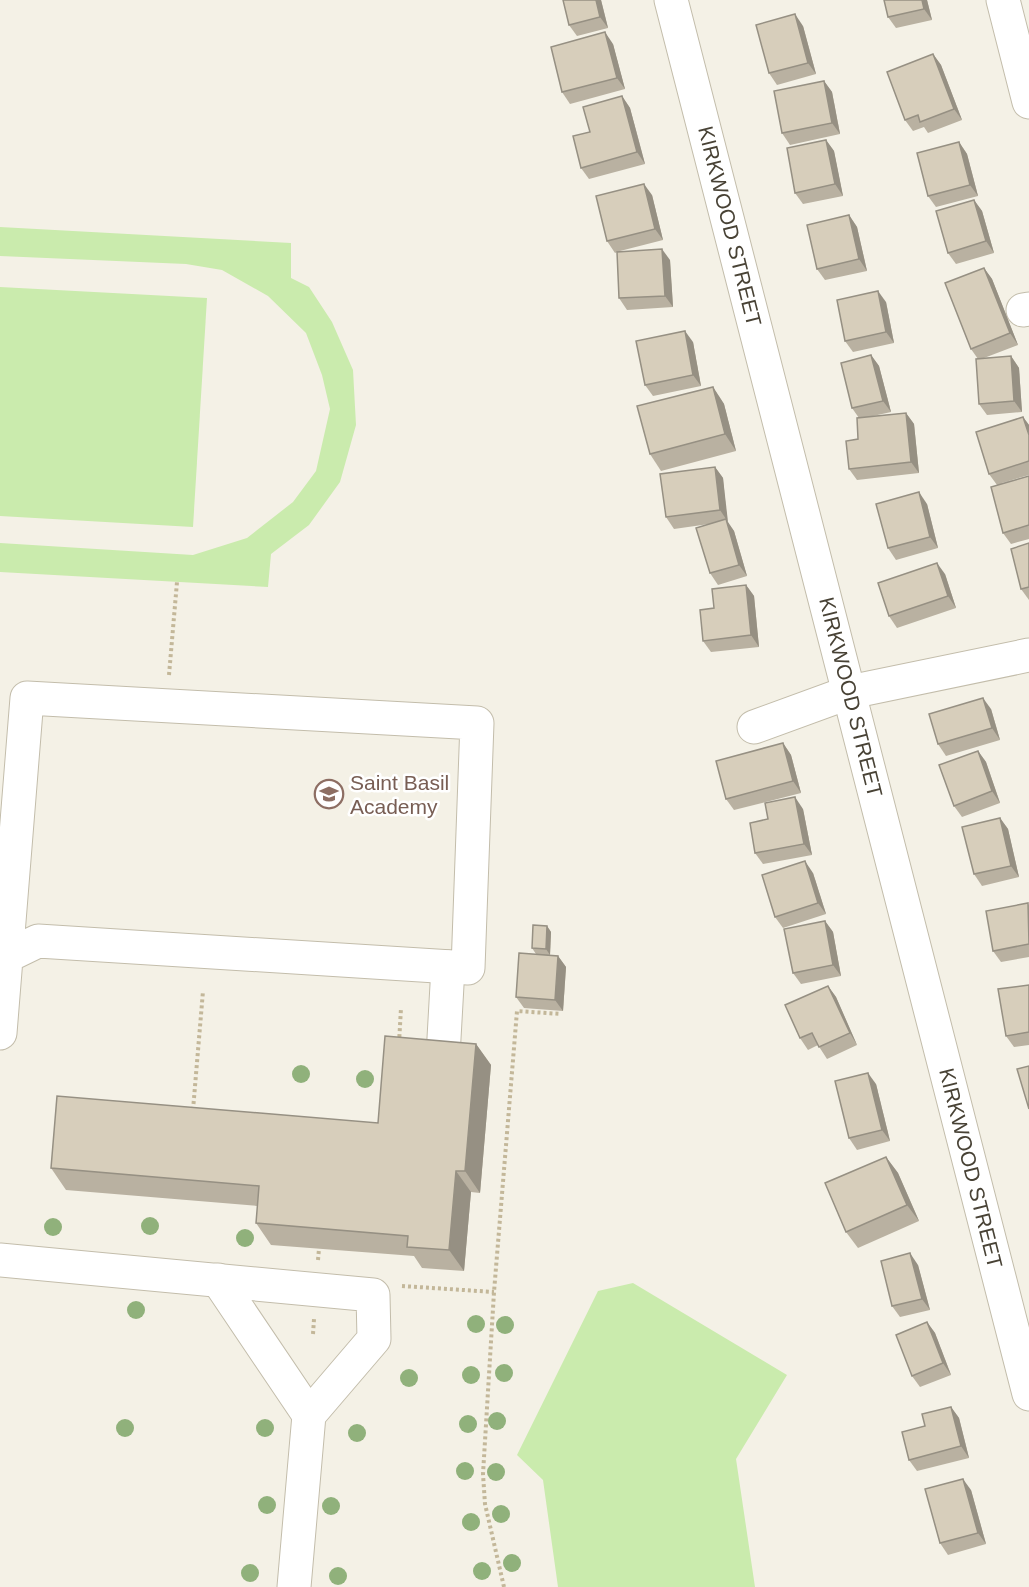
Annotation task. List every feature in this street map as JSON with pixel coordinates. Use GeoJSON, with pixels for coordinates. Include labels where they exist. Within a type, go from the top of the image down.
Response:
{"type":"FeatureCollection","features":[{"type":"Feature","properties":{"kind":"street","name":"KIRKWOOD STREET"},"geometry":{"type":"LineString","coordinates":[[671,0],[1029,1394]]}},
{"type":"Feature","properties":{"kind":"street"},"geometry":{"type":"LineString","coordinates":[[1003,0],[1029,102]]}},
{"type":"Feature","properties":{"kind":"street"},"geometry":{"type":"LineString","coordinates":[[754,727],[850,692],[1029,655]]}},
{"type":"Feature","properties":{"kind":"street"},"geometry":{"type":"LineString","coordinates":[[0,1033],[5,957],[27,698],[477,723],[468,968],[38,941],[5,957]]}},
{"type":"Feature","properties":{"kind":"street"},"geometry":{"type":"LineString","coordinates":[[443,1056],[448,967]]}},
{"type":"Feature","properties":{"kind":"street"},"geometry":{"type":"LineString","coordinates":[[0,1260],[373,1295],[374,1339],[309,1415],[294,1587]]}},
{"type":"Feature","properties":{"kind":"street"},"geometry":{"type":"LineString","coordinates":[[218,1280],[309,1415]]}},
{"type":"Feature","properties":{"kind":"path"},"geometry":{"type":"LineString","coordinates":[[167,706],[177,582]]}},
{"type":"Feature","properties":{"kind":"path"},"geometry":{"type":"LineString","coordinates":[[192,1119],[203,991]]}},
{"type":"Feature","properties":{"kind":"path"},"geometry":{"type":"LineString","coordinates":[[398,1050],[401,1008]]}},
{"type":"Feature","properties":{"kind":"path"},"geometry":{"type":"LineString","coordinates":[[504,1587],[485,1504],[483,1474],[494,1292],[517,1011],[561,1014]]}},
{"type":"Feature","properties":{"kind":"path"},"geometry":{"type":"LineString","coordinates":[[192,1112],[204,1112]]}},
{"type":"Feature","properties":{"kind":"path"},"geometry":{"type":"LineString","coordinates":[[318,1262],[319,1249]]}},
{"type":"Feature","properties":{"kind":"path"},"geometry":{"type":"LineString","coordinates":[[373,1295],[394,1285],[494,1292]]}},
{"type":"Feature","properties":{"kind":"green space"},"geometry":{"type":"Polygon","coordinates":[[[0,227],[291,243],[291,278],[309,287],[332,322],[353,370],[356,425],[340,482],[309,525],[271,554],[268,587],[0,572],[0,543],[193,555],[247,538],[293,502],[316,471],[330,409],[322,375],[306,333],[268,296],[222,270],[186,264],[0,256],[0,227]]]}},
{"type":"Feature","properties":{"kind":"green space"},"geometry":{"type":"Polygon","coordinates":[[[0,287],[207,298],[193,527],[0,516],[0,287]]]}},
{"type":"Feature","properties":{"kind":"green space"},"geometry":{"type":"Polygon","coordinates":[[[633,1283],[787,1375],[736,1459],[755,1587],[558,1587],[543,1480],[517,1455],[598,1291],[633,1283]]]}},
{"type":"Feature","properties":{"kind":"building"},"geometry":{"type":"Polygon","coordinates":[[[563,0],[596,0],[600,17],[569,25],[563,0]]]}},
{"type":"Feature","properties":{"kind":"building"},"geometry":{"type":"Polygon","coordinates":[[[884,0],[922,0],[924,9],[888,17],[884,0]]]}},
{"type":"Feature","properties":{"kind":"building"},"geometry":{"type":"Polygon","coordinates":[[[795,14],[808,63],[769,73],[756,25],[795,14]]]}},
{"type":"Feature","properties":{"kind":"building"},"geometry":{"type":"Polygon","coordinates":[[[605,32],[617,78],[562,92],[551,47],[605,32]]]}},
{"type":"Feature","properties":{"kind":"building"},"geometry":{"type":"Polygon","coordinates":[[[933,54],[954,109],[920,122],[918,115],[905,120],[887,72],[933,54]]]}},
{"type":"Feature","properties":{"kind":"building"},"geometry":{"type":"Polygon","coordinates":[[[824,81],[832,123],[782,133],[774,91],[824,81]]]}},
{"type":"Feature","properties":{"kind":"building"},"geometry":{"type":"Polygon","coordinates":[[[622,96],[637,152],[581,168],[573,136],[590,132],[583,107],[622,96]]]}},
{"type":"Feature","properties":{"kind":"building"},"geometry":{"type":"Polygon","coordinates":[[[826,140],[835,184],[795,193],[787,148],[826,140]]]}},
{"type":"Feature","properties":{"kind":"building"},"geometry":{"type":"Polygon","coordinates":[[[959,142],[970,185],[928,196],[917,153],[959,142]]]}},
{"type":"Feature","properties":{"kind":"building"},"geometry":{"type":"Polygon","coordinates":[[[644,184],[655,229],[607,241],[596,196],[644,184]]]}},
{"type":"Feature","properties":{"kind":"building"},"geometry":{"type":"Polygon","coordinates":[[[974,200],[986,241],[948,253],[936,211],[974,200]]]}},
{"type":"Feature","properties":{"kind":"building"},"geometry":{"type":"Polygon","coordinates":[[[849,215],[859,259],[817,269],[807,225],[849,215]]]}},
{"type":"Feature","properties":{"kind":"building"},"geometry":{"type":"Polygon","coordinates":[[[662,249],[665,296],[619,298],[617,252],[662,249]]]}},
{"type":"Feature","properties":{"kind":"building"},"geometry":{"type":"Polygon","coordinates":[[[984,268],[1010,333],[971,349],[945,283],[984,268]]]}},
{"type":"Feature","properties":{"kind":"building"},"geometry":{"type":"Polygon","coordinates":[[[878,291],[886,332],[845,341],[837,300],[878,291]]]}},
{"type":"Feature","properties":{"kind":"building"},"geometry":{"type":"Polygon","coordinates":[[[685,331],[693,375],[645,385],[636,341],[685,331]]]}},
{"type":"Feature","properties":{"kind":"building"},"geometry":{"type":"Polygon","coordinates":[[[871,355],[883,401],[852,408],[841,363],[871,355]]]}},
{"type":"Feature","properties":{"kind":"building"},"geometry":{"type":"Polygon","coordinates":[[[1011,356],[1014,401],[979,404],[976,359],[1011,356]]]}},
{"type":"Feature","properties":{"kind":"building"},"geometry":{"type":"Polygon","coordinates":[[[713,387],[725,434],[650,454],[637,406],[713,387]]]}},
{"type":"Feature","properties":{"kind":"building"},"geometry":{"type":"Polygon","coordinates":[[[906,413],[911,462],[849,469],[846,441],[858,439],[857,418],[906,413]]]}},
{"type":"Feature","properties":{"kind":"building"},"geometry":{"type":"Polygon","coordinates":[[[1023,417],[1029,435],[1029,461],[989,474],[976,432],[1023,417]]]}},
{"type":"Feature","properties":{"kind":"building"},"geometry":{"type":"Polygon","coordinates":[[[715,467],[720,510],[666,517],[660,474],[715,467]]]}},
{"type":"Feature","properties":{"kind":"building"},"geometry":{"type":"Polygon","coordinates":[[[1029,476],[1029,525],[1003,533],[991,487],[1029,476]]]}},
{"type":"Feature","properties":{"kind":"building"},"geometry":{"type":"Polygon","coordinates":[[[919,492],[930,537],[888,548],[876,504],[919,492]]]}},
{"type":"Feature","properties":{"kind":"building"},"geometry":{"type":"Polygon","coordinates":[[[726,519],[739,565],[710,573],[696,528],[726,519]]]}},
{"type":"Feature","properties":{"kind":"building"},"geometry":{"type":"Polygon","coordinates":[[[1029,543],[1029,587],[1021,589],[1011,549],[1029,543]]]}},
{"type":"Feature","properties":{"kind":"building"},"geometry":{"type":"Polygon","coordinates":[[[937,563],[948,596],[889,616],[878,583],[937,563]]]}},
{"type":"Feature","properties":{"kind":"building"},"geometry":{"type":"Polygon","coordinates":[[[746,585],[751,635],[703,641],[700,610],[714,608],[712,589],[746,585]]]}},
{"type":"Feature","properties":{"kind":"building"},"geometry":{"type":"Polygon","coordinates":[[[983,698],[992,728],[938,744],[929,714],[983,698]]]}},
{"type":"Feature","properties":{"kind":"building"},"geometry":{"type":"Polygon","coordinates":[[[783,743],[793,781],[726,799],[716,761],[783,743]]]}},
{"type":"Feature","properties":{"kind":"building"},"geometry":{"type":"Polygon","coordinates":[[[978,751],[992,791],[954,806],[939,765],[978,751]]]}},
{"type":"Feature","properties":{"kind":"building"},"geometry":{"type":"Polygon","coordinates":[[[795,797],[804,844],[755,853],[750,823],[768,819],[765,803],[795,797]]]}},
{"type":"Feature","properties":{"kind":"building"},"geometry":{"type":"Polygon","coordinates":[[[1000,818],[1011,866],[974,874],[962,827],[1000,818]]]}},
{"type":"Feature","properties":{"kind":"building"},"geometry":{"type":"Polygon","coordinates":[[[805,861],[818,903],[775,917],[762,875],[805,861]]]}},
{"type":"Feature","properties":{"kind":"building"},"geometry":{"type":"Polygon","coordinates":[[[1028,903],[1029,944],[993,951],[986,911],[1028,903]]]}},
{"type":"Feature","properties":{"kind":"building"},"geometry":{"type":"Polygon","coordinates":[[[825,921],[833,965],[793,973],[784,929],[825,921]]]}},
{"type":"Feature","properties":{"kind":"building"},"geometry":{"type":"Polygon","coordinates":[[[533,925],[547,926],[546,949],[532,948],[533,925]]]}},
{"type":"Feature","properties":{"kind":"building"},"geometry":{"type":"Polygon","coordinates":[[[519,953],[558,956],[555,1000],[516,997],[519,953]]]}},
{"type":"Feature","properties":{"kind":"building"},"geometry":{"type":"Polygon","coordinates":[[[1029,985],[1029,1032],[1006,1036],[998,989],[1029,985]]]}},
{"type":"Feature","properties":{"kind":"building"},"geometry":{"type":"Polygon","coordinates":[[[828,986],[850,1033],[819,1047],[812,1033],[800,1038],[785,1005],[828,986]]]}},
{"type":"Feature","properties":{"kind":"building"},"geometry":{"type":"Polygon","coordinates":[[[385,1036],[476,1044],[465,1171],[456,1171],[449,1250],[407,1247],[408,1236],[256,1223],[259,1186],[51,1168],[57,1096],[378,1123],[385,1036]]]}},
{"type":"Feature","properties":{"kind":"building"},"geometry":{"type":"Polygon","coordinates":[[[1029,1066],[1029,1109],[1017,1069],[1029,1066]]]}},
{"type":"Feature","properties":{"kind":"building"},"geometry":{"type":"Polygon","coordinates":[[[868,1073],[882,1130],[849,1138],[835,1081],[868,1073]]]}},
{"type":"Feature","properties":{"kind":"building"},"geometry":{"type":"Polygon","coordinates":[[[886,1157],[907,1205],[846,1232],[825,1183],[886,1157]]]}},
{"type":"Feature","properties":{"kind":"building"},"geometry":{"type":"Polygon","coordinates":[[[910,1253],[922,1299],[892,1306],[881,1261],[910,1253]]]}},
{"type":"Feature","properties":{"kind":"building"},"geometry":{"type":"Polygon","coordinates":[[[927,1322],[943,1363],[912,1376],[896,1335],[927,1322]]]}},
{"type":"Feature","properties":{"kind":"building"},"geometry":{"type":"Polygon","coordinates":[[[951,1407],[961,1446],[909,1460],[902,1432],[925,1426],[922,1414],[951,1407]]]}},
{"type":"Feature","properties":{"kind":"building"},"geometry":{"type":"Polygon","coordinates":[[[963,1479],[978,1533],[940,1543],[925,1489],[963,1479]]]}},
{"type":"Feature","properties":{"kind":"place","name":"Saint Basil Academy"},"geometry":{"type":"Point","coordinates":[329,794]}}]}
